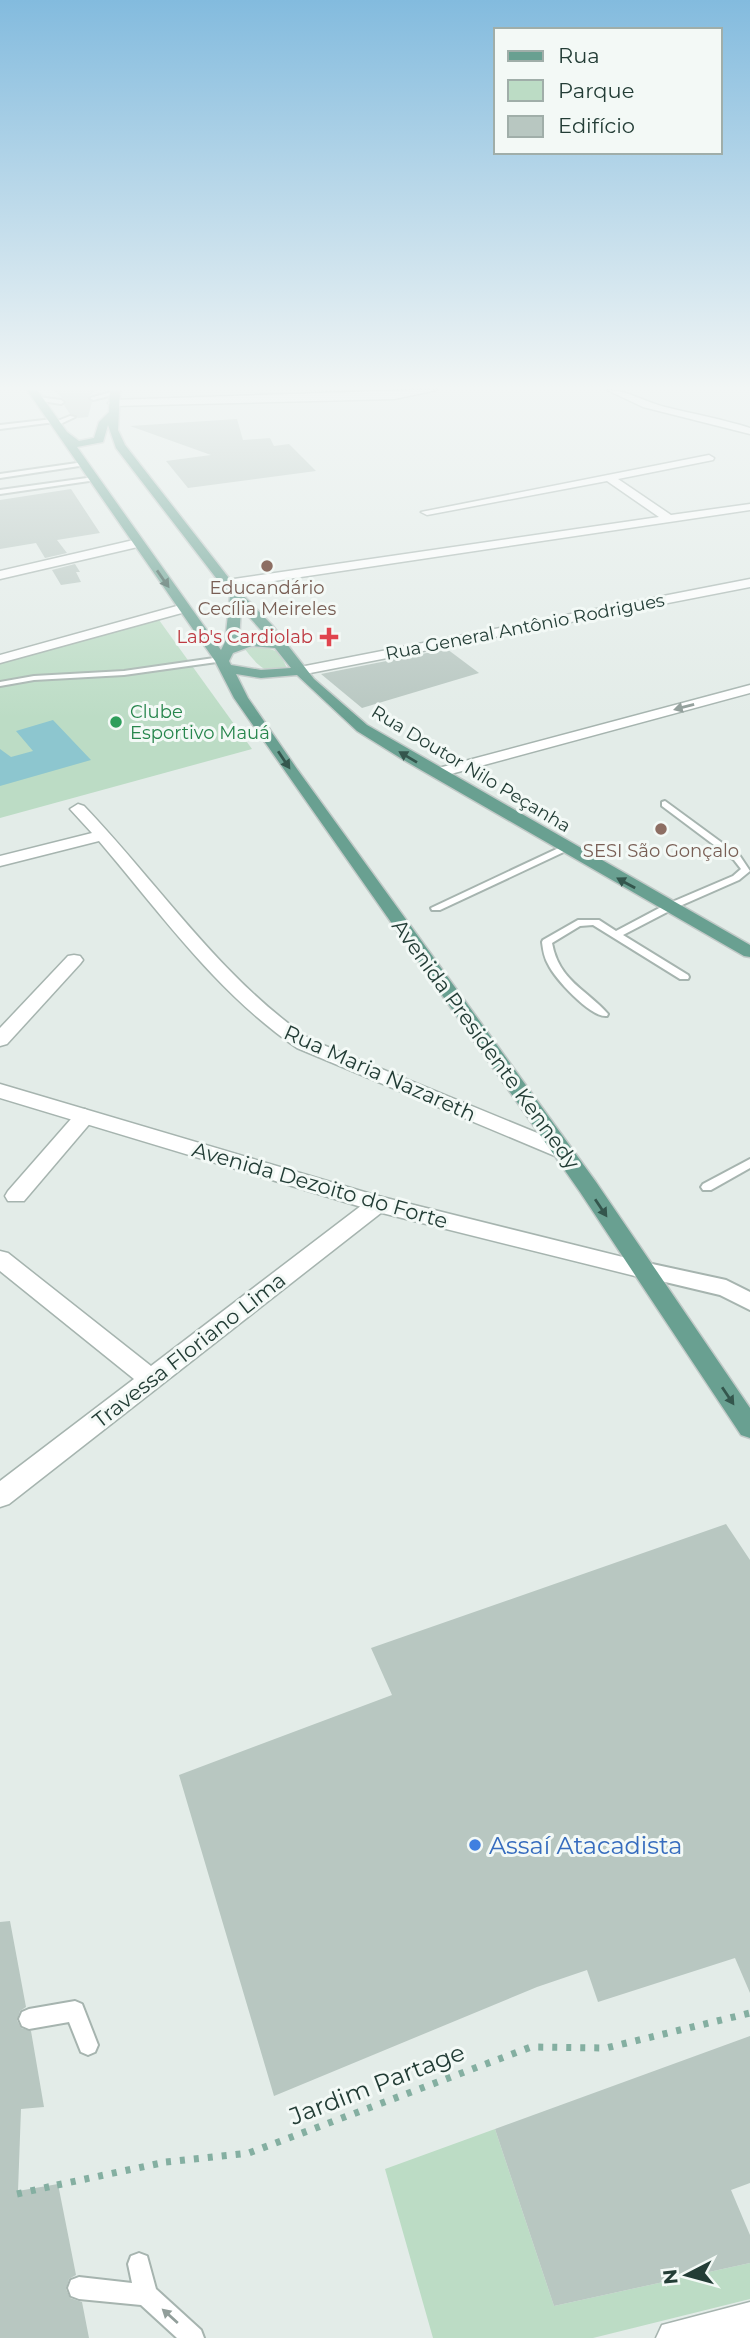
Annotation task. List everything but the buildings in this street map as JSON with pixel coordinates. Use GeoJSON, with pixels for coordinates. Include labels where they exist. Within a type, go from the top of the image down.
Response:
{"type":"FeatureCollection","features":[{"type":"Feature","properties":{"kind":"main road","name":"Avenida Presidente Kennedy"},"geometry":{"type":"LineString","coordinates":[[108,499],[184,608],[224,659],[241,698],[562,1151],[750,1428]]}},
{"type":"Feature","properties":{"kind":"main road","name":"Rua Doutor Nilo Peçanha"},"geometry":{"type":"LineString","coordinates":[[159,499],[305,676],[362,728],[565,848],[750,952]]}},
{"type":"Feature","properties":{"kind":"main road"},"geometry":{"type":"LineString","coordinates":[[224,659],[232,590]]}},
{"type":"Feature","properties":{"kind":"main road"},"geometry":{"type":"LineString","coordinates":[[224,659],[251,642],[280,644]]}},
{"type":"Feature","properties":{"kind":"main road"},"geometry":{"type":"LineString","coordinates":[[224,659],[261,674],[305,676]]}},
{"type":"Feature","properties":{"kind":"main road"},"geometry":{"type":"LineString","coordinates":[[241,698],[246,691],[262,682],[305,676]]}},
{"type":"Feature","properties":{"kind":"street"},"geometry":{"type":"LineString","coordinates":[[427,512],[494,499]]}},
{"type":"Feature","properties":{"kind":"street"},"geometry":{"type":"LineString","coordinates":[[641,499],[669,519]]}},
{"type":"Feature","properties":{"kind":"street"},"geometry":{"type":"LineString","coordinates":[[232,590],[750,507]]}},
{"type":"Feature","properties":{"kind":"street"},"geometry":{"type":"LineString","coordinates":[[0,575],[138,543]]}},
{"type":"Feature","properties":{"kind":"street","name":"Rua General Antônio Rodrigues"},"geometry":{"type":"LineString","coordinates":[[305,676],[748,586]]}},
{"type":"Feature","properties":{"kind":"street"},"geometry":{"type":"LineString","coordinates":[[0,659],[184,608]]}},
{"type":"Feature","properties":{"kind":"street"},"geometry":{"type":"LineString","coordinates":[[436,773],[750,689]]}},
{"type":"Feature","properties":{"kind":"street","name":"Rua Maria Nazareth"},"geometry":{"type":"LineString","coordinates":[[78,809],[104,835],[236,991],[272,1025],[316,1050],[562,1151]]}},
{"type":"Feature","properties":{"kind":"street"},"geometry":{"type":"LineString","coordinates":[[0,861],[104,835]]}},
{"type":"Feature","properties":{"kind":"street"},"geometry":{"type":"LineString","coordinates":[[0,1040],[74,960]]}},
{"type":"Feature","properties":{"kind":"street","name":"Avenida Dezoito do Forte"},"geometry":{"type":"LineString","coordinates":[[0,1091],[378,1204],[643,1270]]}},
{"type":"Feature","properties":{"kind":"street"},"geometry":{"type":"LineString","coordinates":[[16,1196],[85,1116]]}},
{"type":"Feature","properties":{"kind":"street","name":"Travessa Floriano Lima"},"geometry":{"type":"LineString","coordinates":[[0,1496],[378,1204]]}},
{"type":"Feature","properties":{"kind":"street"},"geometry":{"type":"LineString","coordinates":[[0,1259],[150,1378]]}},
{"type":"Feature","properties":{"kind":"street"},"geometry":{"type":"LineString","coordinates":[[643,1270],[726,1288],[750,1302]]}},
{"type":"Feature","properties":{"kind":"street"},"geometry":{"type":"LineString","coordinates":[[676,2338],[750,2321]]}},
{"type":"Feature","properties":{"kind":"lane"},"geometry":{"type":"LineString","coordinates":[[0,684],[34,678],[124,673],[224,659]]}},
{"type":"Feature","properties":{"kind":"lane"},"geometry":{"type":"LineString","coordinates":[[618,934],[669,907],[736,878],[746,870],[737,858],[665,804]]}},
{"type":"Feature","properties":{"kind":"lane"},"geometry":{"type":"LineString","coordinates":[[436,908],[565,848]]}},
{"type":"Feature","properties":{"kind":"lane"},"geometry":{"type":"LineString","coordinates":[[603,1014],[558,974],[548,959],[547,942],[578,923],[595,922],[684,977]]}},
{"type":"Feature","properties":{"kind":"lane"},"geometry":{"type":"LineString","coordinates":[[707,1187],[750,1163]]}},
{"type":"Feature","properties":{"kind":"lane"},"geometry":{"type":"LineString","coordinates":[[29,2019],[75,2011],[88,2045]]}},
{"type":"Feature","properties":{"kind":"lane"},"geometry":{"type":"LineString","coordinates":[[139,2264],[146,2295],[193,2338]]}},
{"type":"Feature","properties":{"kind":"lane"},"geometry":{"type":"LineString","coordinates":[[79,2288],[146,2295]]}},
{"type":"Feature","properties":{"kind":"path","name":"Jardim Partage"},"geometry":{"type":"LineString","coordinates":[[18,2194],[166,2162],[249,2153],[531,2047],[606,2048],[750,2013]]}},
{"type":"Feature","properties":{"kind":"green space","name":"Clube Esportivo Mauá"},"geometry":{"type":"Polygon","coordinates":[[[159,620],[252,749],[0,818],[0,663],[159,620]]]}},
{"type":"Feature","properties":{"kind":"green space"},"geometry":{"type":"Polygon","coordinates":[[[257,645],[279,652],[287,668],[274,672],[262,668],[244,648],[257,645]]]}},
{"type":"Feature","properties":{"kind":"green space"},"geometry":{"type":"Polygon","coordinates":[[[495,2129],[554,2306],[750,2263],[750,2299],[593,2338],[433,2338],[385,2169],[495,2129]]]}},
{"type":"Feature","properties":{"kind":"water"},"geometry":{"type":"Polygon","coordinates":[[[53,720],[91,760],[0,786],[0,749],[11,757],[33,751],[16,731],[53,720]]]}},
{"type":"Feature","properties":{"kind":"place","name":"Educandário Cecília Meireles"},"geometry":{"type":"Point","coordinates":[267,566]}},
{"type":"Feature","properties":{"kind":"place","name":"Lab's Cardiolab"},"geometry":{"type":"Point","coordinates":[329,637]}},
{"type":"Feature","properties":{"kind":"place","name":"Clube Esportivo Mauá"},"geometry":{"type":"Point","coordinates":[116,722]}},
{"type":"Feature","properties":{"kind":"place","name":"SESI São Gonçalo"},"geometry":{"type":"Point","coordinates":[661,829]}},
{"type":"Feature","properties":{"kind":"place","name":"Assaí Atacadista"},"geometry":{"type":"Point","coordinates":[475,1845]}}]}
